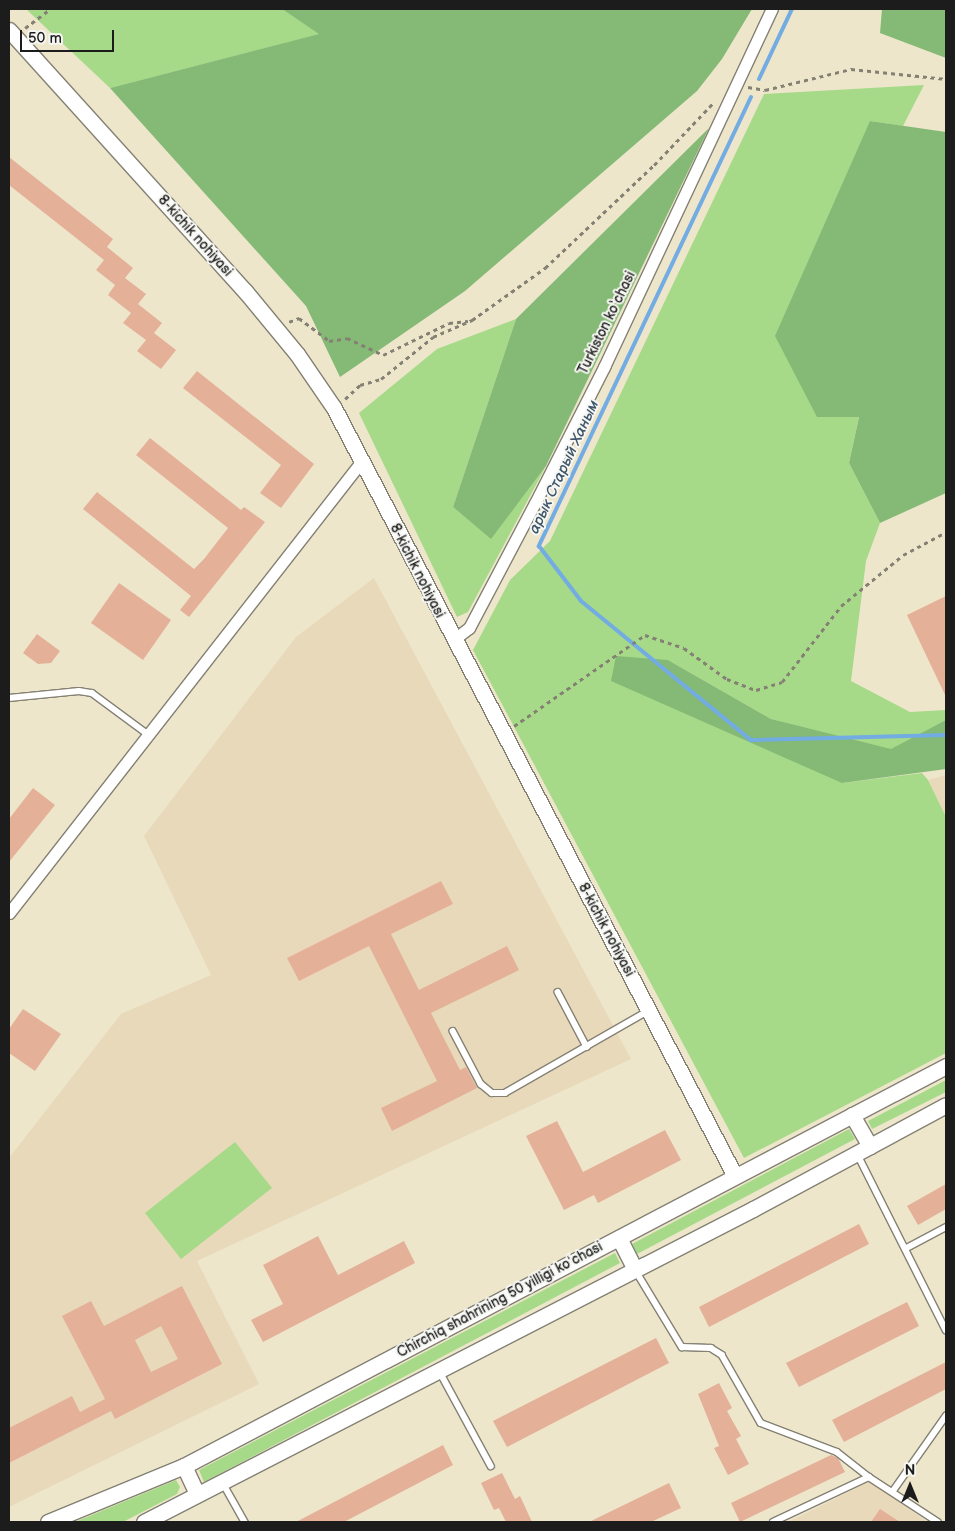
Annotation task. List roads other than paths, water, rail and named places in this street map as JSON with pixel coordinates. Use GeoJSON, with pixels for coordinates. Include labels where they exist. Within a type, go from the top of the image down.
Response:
{"type":"FeatureCollection","features":[{"type":"Feature","properties":{"kind":"main road","name":"8-kichik nohiyasi"},"geometry":{"type":"LineString","coordinates":[[12,33],[276,328],[334,408],[502,734],[735,1176]]}},
{"type":"Feature","properties":{"kind":"main road","name":"Chirchiq shahrining 50 yilligi koʻchasi"},"geometry":{"type":"LineString","coordinates":[[48,1522],[184,1466],[946,1066]]}},
{"type":"Feature","properties":{"kind":"main road"},"geometry":{"type":"LineString","coordinates":[[144,1522],[635,1270],[946,1105]]}},
{"type":"Feature","properties":{"kind":"main road"},"geometry":{"type":"LineString","coordinates":[[852,1115],[870,1146]]}},
{"type":"Feature","properties":{"kind":"main road"},"geometry":{"type":"LineString","coordinates":[[619,1238],[635,1270]]}},
{"type":"Feature","properties":{"kind":"main road"},"geometry":{"type":"LineString","coordinates":[[184,1466],[196,1494]]}},
{"type":"Feature","properties":{"kind":"street","name":"Turkiston ko‘chasi"},"geometry":{"type":"LineString","coordinates":[[453,640],[469,628],[535,504],[737,86],[772,9]]}},
{"type":"Feature","properties":{"kind":"street"},"geometry":{"type":"LineString","coordinates":[[9,913],[361,462]]}},
{"type":"Feature","properties":{"kind":"lane"},"geometry":{"type":"LineString","coordinates":[[9,698],[79,691],[92,693],[149,734]]}},
{"type":"Feature","properties":{"kind":"lane"},"geometry":{"type":"LineString","coordinates":[[558,992],[587,1047]]}},
{"type":"Feature","properties":{"kind":"lane"},"geometry":{"type":"LineString","coordinates":[[453,1031],[481,1084],[492,1093],[505,1093],[648,1011]]}},
{"type":"Feature","properties":{"kind":"lane"},"geometry":{"type":"LineString","coordinates":[[857,1153],[946,1330]]}},
{"type":"Feature","properties":{"kind":"lane"},"geometry":{"type":"LineString","coordinates":[[905,1249],[946,1227]]}},
{"type":"Feature","properties":{"kind":"lane"},"geometry":{"type":"LineString","coordinates":[[635,1270],[682,1347],[711,1348],[722,1355],[761,1423],[838,1452],[869,1477],[938,1522]]}},
{"type":"Feature","properties":{"kind":"lane"},"geometry":{"type":"LineString","coordinates":[[439,1370],[491,1466]]}},
{"type":"Feature","properties":{"kind":"lane"},"geometry":{"type":"LineString","coordinates":[[893,1491],[946,1416]]}},
{"type":"Feature","properties":{"kind":"lane"},"geometry":{"type":"LineString","coordinates":[[773,1522],[869,1477]]}},
{"type":"Feature","properties":{"kind":"lane"},"geometry":{"type":"LineString","coordinates":[[222,1481],[244,1522]]}},
{"type":"Feature","properties":{"kind":"waterway","name":"арык Старый Ханым"},"geometry":{"type":"LineString","coordinates":[[759,79],[792,9]]}},
{"type":"Feature","properties":{"kind":"waterway","name":"арык Старый Ханым"},"geometry":{"type":"LineString","coordinates":[[751,97],[539,546],[581,601],[751,740],[946,735]]}}]}
